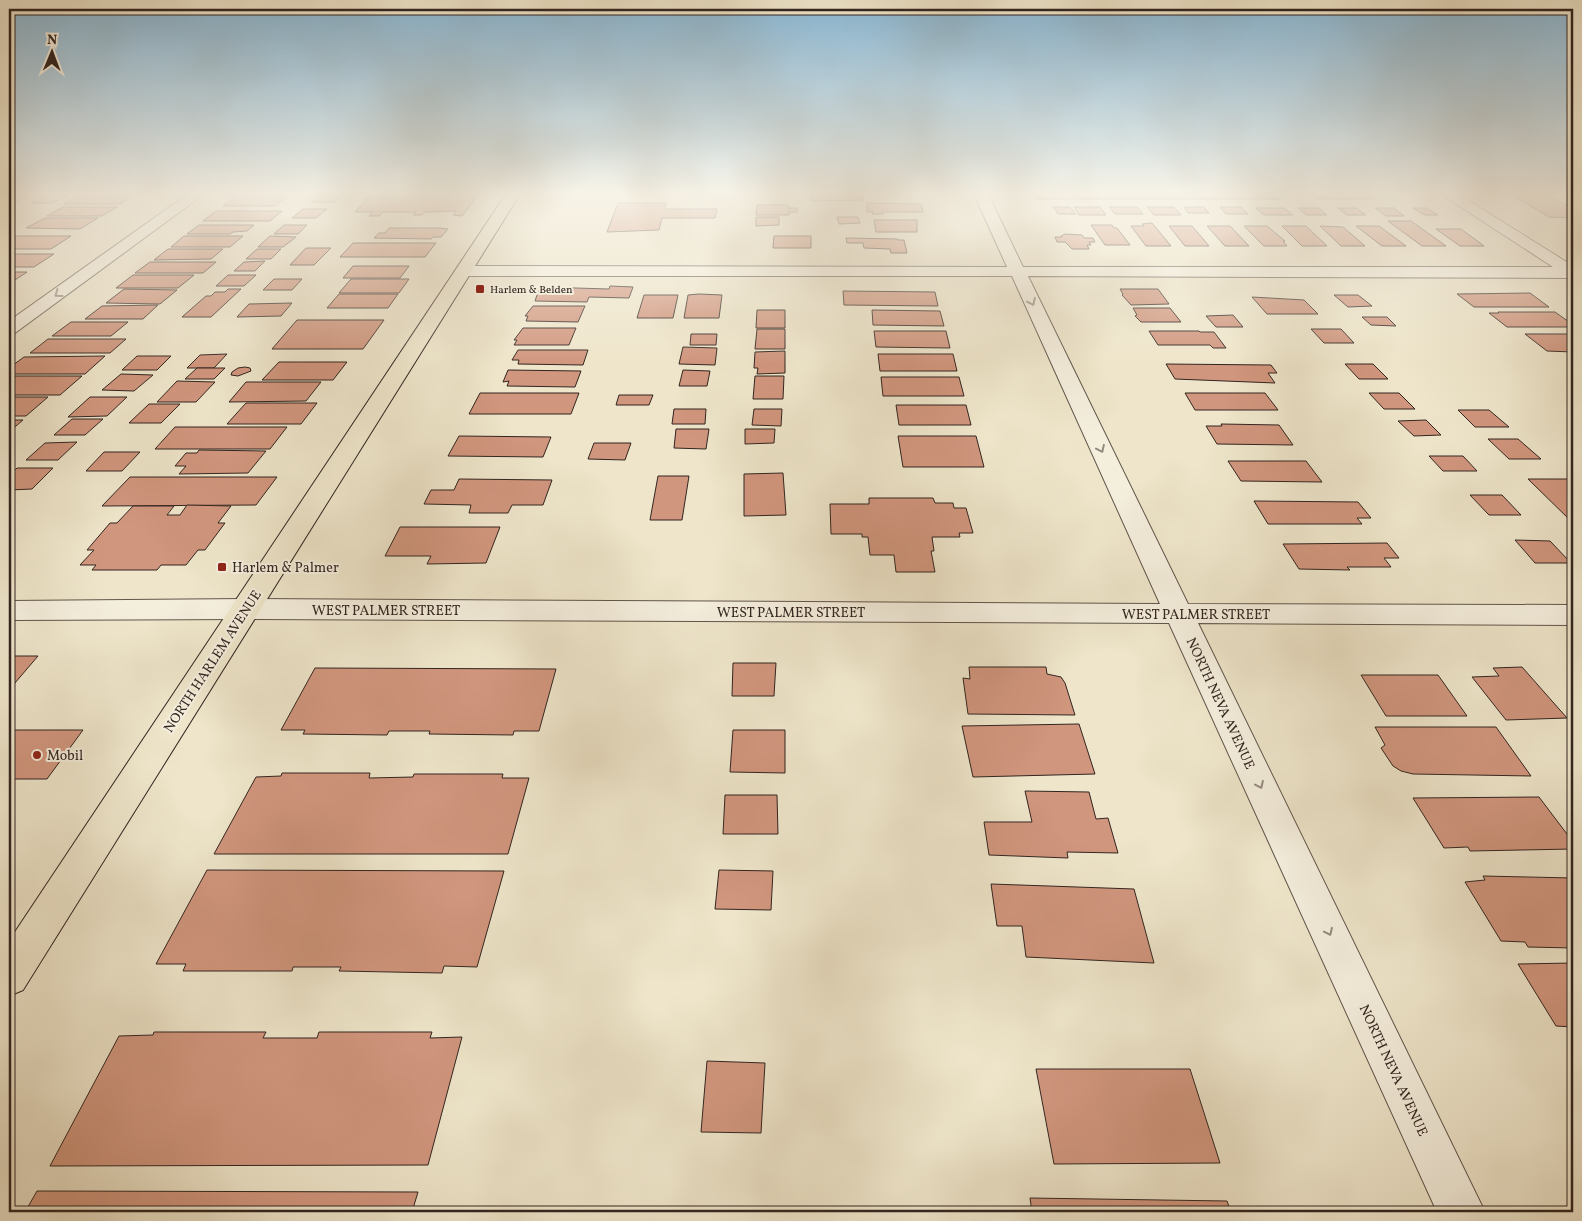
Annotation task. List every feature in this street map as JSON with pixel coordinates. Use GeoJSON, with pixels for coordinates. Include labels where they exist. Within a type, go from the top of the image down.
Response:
{"type":"FeatureCollection","features":[{"type":"Feature","properties":{"kind":"main road","name":"NORTH HARLEM AVENUE"},"geometry":{"type":"LineString","coordinates":[[9,976],[477,251]]}},
{"type":"Feature","properties":{"kind":"street"},"geometry":{"type":"LineString","coordinates":[[9,329],[118,251]]}},
{"type":"Feature","properties":{"kind":"street","name":"NORTH NEVA AVENUE"},"geometry":{"type":"LineString","coordinates":[[1008,251],[1461,1212]]}},
{"type":"Feature","properties":{"kind":"street"},"geometry":{"type":"LineString","coordinates":[[1538,251],[1573,273]]}},
{"type":"Feature","properties":{"kind":"street"},"geometry":{"type":"LineString","coordinates":[[464,271],[1573,273]]}},
{"type":"Feature","properties":{"kind":"street","name":"WEST PALMER STREET"},"geometry":{"type":"LineString","coordinates":[[9,611],[245,609],[1573,615]]}},
{"type":"Feature","properties":{"kind":"building"},"geometry":{"type":"Polygon","coordinates":[[[165,251],[221,251],[211,259],[154,260],[165,251]]]}},
{"type":"Feature","properties":{"kind":"building"},"geometry":{"type":"Polygon","coordinates":[[[255,251],[279,251],[271,259],[246,259],[255,251]]]}},
{"type":"Feature","properties":{"kind":"building"},"geometry":{"type":"Polygon","coordinates":[[[303,251],[328,251],[314,265],[290,265],[303,251]]]}},
{"type":"Feature","properties":{"kind":"building"},"geometry":{"type":"Polygon","coordinates":[[[346,251],[430,251],[425,257],[340,257],[346,251]]]}},
{"type":"Feature","properties":{"kind":"building"},"geometry":{"type":"Polygon","coordinates":[[[890,251],[907,251],[907,253],[891,253],[890,251]]]}},
{"type":"Feature","properties":{"kind":"building"},"geometry":{"type":"Polygon","coordinates":[[[9,254],[54,254],[34,267],[9,267],[9,254]]]}},
{"type":"Feature","properties":{"kind":"building"},"geometry":{"type":"Polygon","coordinates":[[[265,261],[255,271],[234,271],[244,262],[265,261]]]}},
{"type":"Feature","properties":{"kind":"building"},"geometry":{"type":"Polygon","coordinates":[[[150,262],[216,262],[203,273],[135,273],[150,262]]]}},
{"type":"Feature","properties":{"kind":"building"},"geometry":{"type":"Polygon","coordinates":[[[353,266],[409,266],[400,278],[343,278],[353,266]]]}},
{"type":"Feature","properties":{"kind":"building"},"geometry":{"type":"Polygon","coordinates":[[[9,272],[27,272],[9,284],[9,272]]]}},
{"type":"Feature","properties":{"kind":"building"},"geometry":{"type":"Polygon","coordinates":[[[133,275],[194,275],[178,288],[116,288],[133,275]]]}},
{"type":"Feature","properties":{"kind":"building"},"geometry":{"type":"Polygon","coordinates":[[[228,275],[256,275],[244,286],[216,286],[228,275]]]}},
{"type":"Feature","properties":{"kind":"building"},"geometry":{"type":"Polygon","coordinates":[[[274,279],[302,279],[292,290],[263,290],[274,279]]]}},
{"type":"Feature","properties":{"kind":"building"},"geometry":{"type":"Polygon","coordinates":[[[351,279],[409,279],[399,293],[339,293],[351,279]]]}},
{"type":"Feature","properties":{"kind":"building"},"geometry":{"type":"Polygon","coordinates":[[[610,286],[633,287],[629,298],[589,297],[587,302],[535,301],[542,287],[609,289],[610,286]]]}},
{"type":"Feature","properties":{"kind":"building"},"geometry":{"type":"Polygon","coordinates":[[[124,289],[177,290],[160,304],[106,303],[124,289]]]}},
{"type":"Feature","properties":{"kind":"building"},"geometry":{"type":"Polygon","coordinates":[[[228,289],[241,289],[211,317],[182,317],[206,296],[211,296],[215,292],[225,292],[228,289]]]}},
{"type":"Feature","properties":{"kind":"building"},"geometry":{"type":"Polygon","coordinates":[[[1120,289],[1158,289],[1169,304],[1131,305],[1122,295],[1120,289]]]}},
{"type":"Feature","properties":{"kind":"building"},"geometry":{"type":"Polygon","coordinates":[[[843,291],[935,292],[938,306],[844,305],[843,291]]]}},
{"type":"Feature","properties":{"kind":"building"},"geometry":{"type":"Polygon","coordinates":[[[1530,293],[1549,307],[1474,307],[1457,294],[1530,293]]]}},
{"type":"Feature","properties":{"kind":"building"},"geometry":{"type":"Polygon","coordinates":[[[339,294],[398,294],[388,308],[327,308],[339,294]]]}},
{"type":"Feature","properties":{"kind":"building"},"geometry":{"type":"Polygon","coordinates":[[[644,295],[678,295],[673,318],[637,318],[644,295]]]}},
{"type":"Feature","properties":{"kind":"building"},"geometry":{"type":"Polygon","coordinates":[[[688,295],[722,295],[719,318],[684,318],[688,295]]]}},
{"type":"Feature","properties":{"kind":"building"},"geometry":{"type":"Polygon","coordinates":[[[1334,295],[1358,295],[1372,306],[1348,307],[1334,295]]]}},
{"type":"Feature","properties":{"kind":"building"},"geometry":{"type":"Polygon","coordinates":[[[1252,297],[1304,300],[1318,314],[1267,314],[1252,297]]]}},
{"type":"Feature","properties":{"kind":"building"},"geometry":{"type":"Polygon","coordinates":[[[292,303],[281,316],[237,317],[249,304],[292,303]]]}},
{"type":"Feature","properties":{"kind":"building"},"geometry":{"type":"Polygon","coordinates":[[[158,305],[143,319],[85,319],[102,306],[158,305]]]}},
{"type":"Feature","properties":{"kind":"building"},"geometry":{"type":"Polygon","coordinates":[[[533,306],[585,306],[578,322],[526,321],[528,316],[525,316],[533,306]]]}},
{"type":"Feature","properties":{"kind":"building"},"geometry":{"type":"Polygon","coordinates":[[[1133,308],[1170,308],[1181,322],[1141,322],[1135,316],[1137,315],[1133,308]]]}},
{"type":"Feature","properties":{"kind":"building"},"geometry":{"type":"Polygon","coordinates":[[[757,310],[785,310],[785,328],[756,328],[757,310]]]}},
{"type":"Feature","properties":{"kind":"building"},"geometry":{"type":"Polygon","coordinates":[[[872,310],[940,311],[944,326],[873,325],[872,310]]]}},
{"type":"Feature","properties":{"kind":"building"},"geometry":{"type":"Polygon","coordinates":[[[1555,312],[1572,324],[1570,324],[1573,327],[1507,327],[1489,313],[1555,312]]]}},
{"type":"Feature","properties":{"kind":"building"},"geometry":{"type":"Polygon","coordinates":[[[1233,315],[1243,327],[1216,327],[1206,316],[1233,315]]]}},
{"type":"Feature","properties":{"kind":"building"},"geometry":{"type":"Polygon","coordinates":[[[1362,317],[1387,317],[1396,326],[1371,325],[1362,317]]]}},
{"type":"Feature","properties":{"kind":"building"},"geometry":{"type":"Polygon","coordinates":[[[297,320],[384,320],[363,349],[272,349],[297,320]]]}},
{"type":"Feature","properties":{"kind":"building"},"geometry":{"type":"Polygon","coordinates":[[[71,322],[128,322],[111,336],[52,336],[71,322]]]}},
{"type":"Feature","properties":{"kind":"building"},"geometry":{"type":"Polygon","coordinates":[[[523,328],[576,328],[569,345],[514,345],[517,340],[514,340],[523,328]]]}},
{"type":"Feature","properties":{"kind":"building"},"geometry":{"type":"Polygon","coordinates":[[[757,329],[785,329],[785,349],[755,349],[757,329]]]}},
{"type":"Feature","properties":{"kind":"building"},"geometry":{"type":"Polygon","coordinates":[[[1311,329],[1341,329],[1354,343],[1324,343],[1311,329]]]}},
{"type":"Feature","properties":{"kind":"building"},"geometry":{"type":"Polygon","coordinates":[[[874,331],[946,331],[950,348],[876,347],[874,331]]]}},
{"type":"Feature","properties":{"kind":"building"},"geometry":{"type":"Polygon","coordinates":[[[1149,331],[1214,332],[1226,348],[1213,348],[1210,345],[1158,345],[1149,331]]]}},
{"type":"Feature","properties":{"kind":"building"},"geometry":{"type":"Polygon","coordinates":[[[691,334],[717,334],[716,345],[690,345],[691,334]]]}},
{"type":"Feature","properties":{"kind":"building"},"geometry":{"type":"Polygon","coordinates":[[[1525,334],[1573,334],[1573,352],[1547,351],[1525,334]]]}},
{"type":"Feature","properties":{"kind":"building"},"geometry":{"type":"Polygon","coordinates":[[[48,339],[126,339],[110,353],[30,353],[48,339]]]}},
{"type":"Feature","properties":{"kind":"building"},"geometry":{"type":"Polygon","coordinates":[[[683,347],[717,348],[715,365],[679,364],[683,347]]]}},
{"type":"Feature","properties":{"kind":"building"},"geometry":{"type":"Polygon","coordinates":[[[518,350],[588,350],[583,365],[518,364],[519,360],[512,360],[518,350]]]}},
{"type":"Feature","properties":{"kind":"building"},"geometry":{"type":"Polygon","coordinates":[[[785,351],[785,373],[757,374],[758,368],[754,368],[755,352],[785,351]]]}},
{"type":"Feature","properties":{"kind":"building"},"geometry":{"type":"Polygon","coordinates":[[[227,354],[214,368],[187,368],[200,355],[227,354]]]}},
{"type":"Feature","properties":{"kind":"building"},"geometry":{"type":"Polygon","coordinates":[[[878,354],[953,354],[957,371],[880,371],[878,354]]]}},
{"type":"Feature","properties":{"kind":"building"},"geometry":{"type":"Polygon","coordinates":[[[105,356],[85,374],[9,374],[9,368],[24,357],[105,356]]]}},
{"type":"Feature","properties":{"kind":"building"},"geometry":{"type":"Polygon","coordinates":[[[137,356],[171,356],[157,370],[122,370],[137,356]]]}},
{"type":"Feature","properties":{"kind":"building"},"geometry":{"type":"Polygon","coordinates":[[[279,362],[347,362],[333,380],[262,380],[279,362]]]}},
{"type":"Feature","properties":{"kind":"building"},"geometry":{"type":"Polygon","coordinates":[[[1166,364],[1271,365],[1277,373],[1268,373],[1275,383],[1175,379],[1166,364]]]}},
{"type":"Feature","properties":{"kind":"building"},"geometry":{"type":"Polygon","coordinates":[[[1345,364],[1373,364],[1388,379],[1359,379],[1345,364]]]}},
{"type":"Feature","properties":{"kind":"building"},"geometry":{"type":"Polygon","coordinates":[[[197,368],[225,368],[214,379],[185,379],[197,368]]]}},
{"type":"Feature","properties":{"kind":"building"},"geometry":{"type":"Polygon","coordinates":[[[238,368],[250,368],[251,371],[238,376],[231,375],[238,368]]]}},
{"type":"Feature","properties":{"kind":"building"},"geometry":{"type":"Polygon","coordinates":[[[508,370],[581,371],[575,387],[507,386],[509,381],[503,382],[508,370]]]}},
{"type":"Feature","properties":{"kind":"building"},"geometry":{"type":"Polygon","coordinates":[[[683,370],[710,371],[707,386],[679,386],[683,370]]]}},
{"type":"Feature","properties":{"kind":"building"},"geometry":{"type":"Polygon","coordinates":[[[121,374],[153,375],[134,391],[102,390],[121,374]]]}},
{"type":"Feature","properties":{"kind":"building"},"geometry":{"type":"Polygon","coordinates":[[[9,376],[82,376],[60,395],[9,395],[9,376]]]}},
{"type":"Feature","properties":{"kind":"building"},"geometry":{"type":"Polygon","coordinates":[[[755,376],[784,376],[783,399],[753,399],[755,376]]]}},
{"type":"Feature","properties":{"kind":"building"},"geometry":{"type":"Polygon","coordinates":[[[881,377],[959,377],[964,396],[883,396],[881,377]]]}},
{"type":"Feature","properties":{"kind":"building"},"geometry":{"type":"Polygon","coordinates":[[[177,381],[215,382],[196,402],[157,402],[177,381]]]}},
{"type":"Feature","properties":{"kind":"building"},"geometry":{"type":"Polygon","coordinates":[[[246,382],[321,382],[306,401],[229,402],[246,382]]]}},
{"type":"Feature","properties":{"kind":"building"},"geometry":{"type":"Polygon","coordinates":[[[480,393],[579,393],[571,414],[469,414],[480,393]]]}},
{"type":"Feature","properties":{"kind":"building"},"geometry":{"type":"Polygon","coordinates":[[[1185,393],[1265,393],[1278,410],[1195,410],[1185,393]]]}},
{"type":"Feature","properties":{"kind":"building"},"geometry":{"type":"Polygon","coordinates":[[[1369,393],[1399,393],[1415,409],[1384,409],[1369,393]]]}},
{"type":"Feature","properties":{"kind":"building"},"geometry":{"type":"Polygon","coordinates":[[[619,395],[653,395],[649,405],[616,405],[619,395]]]}},
{"type":"Feature","properties":{"kind":"building"},"geometry":{"type":"Polygon","coordinates":[[[9,397],[48,397],[26,416],[9,416],[9,397]]]}},
{"type":"Feature","properties":{"kind":"building"},"geometry":{"type":"Polygon","coordinates":[[[90,397],[127,397],[107,416],[68,417],[90,397]]]}},
{"type":"Feature","properties":{"kind":"building"},"geometry":{"type":"Polygon","coordinates":[[[246,403],[317,403],[301,424],[227,424],[246,403]]]}},
{"type":"Feature","properties":{"kind":"building"},"geometry":{"type":"Polygon","coordinates":[[[149,404],[180,404],[161,423],[129,423],[149,404]]]}},
{"type":"Feature","properties":{"kind":"building"},"geometry":{"type":"Polygon","coordinates":[[[896,405],[966,405],[971,425],[899,425],[896,405]]]}},
{"type":"Feature","properties":{"kind":"building"},"geometry":{"type":"Polygon","coordinates":[[[674,409],[706,409],[705,424],[672,424],[674,409]]]}},
{"type":"Feature","properties":{"kind":"building"},"geometry":{"type":"Polygon","coordinates":[[[754,409],[782,409],[781,426],[752,425],[754,409]]]}},
{"type":"Feature","properties":{"kind":"building"},"geometry":{"type":"Polygon","coordinates":[[[1458,410],[1489,410],[1509,427],[1475,427],[1458,410]]]}},
{"type":"Feature","properties":{"kind":"building"},"geometry":{"type":"Polygon","coordinates":[[[72,419],[103,419],[85,435],[54,435],[72,419]]]}},
{"type":"Feature","properties":{"kind":"building"},"geometry":{"type":"Polygon","coordinates":[[[9,420],[23,420],[9,432],[9,420]]]}},
{"type":"Feature","properties":{"kind":"building"},"geometry":{"type":"Polygon","coordinates":[[[1426,420],[1441,435],[1414,436],[1398,421],[1426,420]]]}},
{"type":"Feature","properties":{"kind":"building"},"geometry":{"type":"Polygon","coordinates":[[[1221,424],[1279,425],[1293,445],[1217,444],[1206,426],[1222,426],[1221,424]]]}},
{"type":"Feature","properties":{"kind":"building"},"geometry":{"type":"Polygon","coordinates":[[[175,427],[287,427],[270,449],[155,449],[175,427]]]}},
{"type":"Feature","properties":{"kind":"building"},"geometry":{"type":"Polygon","coordinates":[[[676,429],[709,429],[706,449],[674,448],[676,429]]]}},
{"type":"Feature","properties":{"kind":"building"},"geometry":{"type":"Polygon","coordinates":[[[745,429],[775,429],[774,443],[745,444],[745,429]]]}},
{"type":"Feature","properties":{"kind":"building"},"geometry":{"type":"Polygon","coordinates":[[[459,436],[551,437],[543,457],[448,456],[459,436]]]}},
{"type":"Feature","properties":{"kind":"building"},"geometry":{"type":"Polygon","coordinates":[[[898,436],[976,436],[984,467],[903,467],[898,436]]]}},
{"type":"Feature","properties":{"kind":"building"},"geometry":{"type":"Polygon","coordinates":[[[1488,439],[1518,439],[1541,459],[1509,459],[1488,439]]]}},
{"type":"Feature","properties":{"kind":"building"},"geometry":{"type":"Polygon","coordinates":[[[77,442],[58,460],[26,460],[45,443],[77,442]]]}},
{"type":"Feature","properties":{"kind":"building"},"geometry":{"type":"Polygon","coordinates":[[[594,443],[631,443],[625,460],[588,459],[594,443]]]}},
{"type":"Feature","properties":{"kind":"building"},"geometry":{"type":"Polygon","coordinates":[[[199,450],[266,451],[248,473],[179,474],[186,466],[175,466],[186,453],[197,453],[199,450]]]}},
{"type":"Feature","properties":{"kind":"building"},"geometry":{"type":"Polygon","coordinates":[[[104,452],[140,452],[122,471],[86,471],[104,452]]]}},
{"type":"Feature","properties":{"kind":"building"},"geometry":{"type":"Polygon","coordinates":[[[1429,456],[1463,456],[1477,471],[1443,471],[1429,456]]]}},
{"type":"Feature","properties":{"kind":"building"},"geometry":{"type":"Polygon","coordinates":[[[1228,461],[1306,461],[1322,482],[1241,481],[1228,461]]]}},
{"type":"Feature","properties":{"kind":"building"},"geometry":{"type":"Polygon","coordinates":[[[17,468],[53,468],[32,489],[9,490],[9,476],[17,468]]]}},
{"type":"Feature","properties":{"kind":"building"},"geometry":{"type":"Polygon","coordinates":[[[783,473],[786,515],[744,516],[744,474],[783,473]]]}},
{"type":"Feature","properties":{"kind":"building"},"geometry":{"type":"Polygon","coordinates":[[[658,476],[689,476],[682,520],[650,520],[658,476]]]}},
{"type":"Feature","properties":{"kind":"building"},"geometry":{"type":"Polygon","coordinates":[[[130,477],[277,477],[256,505],[102,506],[130,477]]]}},
{"type":"Feature","properties":{"kind":"building"},"geometry":{"type":"Polygon","coordinates":[[[459,479],[552,480],[543,505],[512,505],[508,513],[469,513],[471,505],[424,504],[431,490],[454,490],[459,479]]]}},
{"type":"Feature","properties":{"kind":"building"},"geometry":{"type":"Polygon","coordinates":[[[1528,479],[1573,479],[1573,523],[1528,479]]]}},
{"type":"Feature","properties":{"kind":"building"},"geometry":{"type":"Polygon","coordinates":[[[1470,495],[1502,495],[1521,515],[1489,515],[1470,495]]]}},
{"type":"Feature","properties":{"kind":"building"},"geometry":{"type":"Polygon","coordinates":[[[869,498],[933,498],[935,503],[953,503],[954,508],[966,508],[973,533],[959,533],[960,537],[932,537],[934,551],[931,551],[935,572],[896,572],[894,555],[870,555],[868,537],[862,537],[862,534],[831,534],[830,504],[869,504],[869,498]]]}},
{"type":"Feature","properties":{"kind":"building"},"geometry":{"type":"Polygon","coordinates":[[[1254,501],[1358,502],[1371,518],[1357,518],[1362,524],[1268,524],[1254,501]]]}},
{"type":"Feature","properties":{"kind":"building"},"geometry":{"type":"Polygon","coordinates":[[[187,505],[231,506],[218,523],[225,523],[205,550],[198,550],[186,565],[161,565],[157,570],[92,570],[96,565],[80,565],[94,550],[87,550],[110,523],[117,523],[133,506],[174,506],[167,515],[180,515],[187,505]]]}},
{"type":"Feature","properties":{"kind":"building"},"geometry":{"type":"Polygon","coordinates":[[[400,527],[500,527],[486,563],[427,564],[431,556],[385,556],[400,527]]]}},
{"type":"Feature","properties":{"kind":"building"},"geometry":{"type":"Polygon","coordinates":[[[1515,540],[1550,541],[1571,563],[1535,563],[1515,540]]]}},
{"type":"Feature","properties":{"kind":"building"},"geometry":{"type":"Polygon","coordinates":[[[1387,543],[1399,558],[1384,558],[1391,567],[1347,567],[1350,570],[1299,569],[1283,544],[1387,543]]]}},
{"type":"Feature","properties":{"kind":"building"},"geometry":{"type":"Polygon","coordinates":[[[9,656],[38,656],[9,690],[9,656]]]}},
{"type":"Feature","properties":{"kind":"building"},"geometry":{"type":"Polygon","coordinates":[[[733,663],[776,663],[774,696],[732,696],[733,663]]]}},
{"type":"Feature","properties":{"kind":"building"},"geometry":{"type":"Polygon","coordinates":[[[969,667],[1046,667],[1047,674],[1061,677],[1065,683],[1075,715],[968,714],[963,678],[970,679],[969,667]]]}},
{"type":"Feature","properties":{"kind":"building"},"geometry":{"type":"Polygon","coordinates":[[[1522,667],[1567,718],[1506,720],[1472,677],[1499,676],[1493,668],[1522,667]]]}},
{"type":"Feature","properties":{"kind":"building"},"geometry":{"type":"Polygon","coordinates":[[[315,668],[556,669],[539,731],[514,731],[513,735],[429,734],[430,731],[389,731],[387,735],[303,734],[305,730],[281,730],[315,668]]]}},
{"type":"Feature","properties":{"kind":"building"},"geometry":{"type":"Polygon","coordinates":[[[1361,675],[1438,675],[1467,716],[1386,716],[1361,675]]]}},
{"type":"Feature","properties":{"kind":"building"},"geometry":{"type":"Polygon","coordinates":[[[1079,724],[1095,774],[973,777],[962,726],[1079,724]]]}},
{"type":"Feature","properties":{"kind":"building"},"geometry":{"type":"Polygon","coordinates":[[[1375,727],[1496,727],[1531,776],[1413,774],[1401,771],[1393,766],[1381,748],[1385,745],[1375,727]]]}},
{"type":"Feature","properties":{"kind":"building","name":"Mobil"},"geometry":{"type":"Polygon","coordinates":[[[9,730],[83,730],[47,779],[9,779],[9,730]]]}},
{"type":"Feature","properties":{"kind":"building"},"geometry":{"type":"Polygon","coordinates":[[[733,730],[785,730],[785,773],[730,772],[733,730]]]}},
{"type":"Feature","properties":{"kind":"building"},"geometry":{"type":"Polygon","coordinates":[[[282,773],[370,773],[369,778],[413,777],[414,774],[503,774],[502,778],[529,778],[508,854],[214,854],[256,777],[281,776],[282,773]]]}},
{"type":"Feature","properties":{"kind":"building"},"geometry":{"type":"Polygon","coordinates":[[[1025,791],[1089,792],[1096,819],[1108,818],[1118,853],[1067,852],[1068,858],[989,855],[984,822],[1032,822],[1025,791]]]}},
{"type":"Feature","properties":{"kind":"building"},"geometry":{"type":"Polygon","coordinates":[[[725,795],[777,795],[778,834],[723,834],[725,795]]]}},
{"type":"Feature","properties":{"kind":"building"},"geometry":{"type":"Polygon","coordinates":[[[1539,797],[1573,842],[1573,849],[1470,851],[1468,847],[1444,848],[1413,798],[1539,797]]]}},
{"type":"Feature","properties":{"kind":"building"},"geometry":{"type":"Polygon","coordinates":[[[207,870],[504,871],[477,967],[444,966],[442,973],[339,971],[341,967],[293,967],[292,971],[183,971],[186,964],[156,964],[207,870]]]}},
{"type":"Feature","properties":{"kind":"building"},"geometry":{"type":"Polygon","coordinates":[[[719,870],[773,871],[771,910],[715,909],[719,870]]]}},
{"type":"Feature","properties":{"kind":"building"},"geometry":{"type":"Polygon","coordinates":[[[1483,876],[1573,878],[1573,948],[1528,947],[1525,942],[1501,941],[1465,882],[1485,880],[1483,876]]]}},
{"type":"Feature","properties":{"kind":"building"},"geometry":{"type":"Polygon","coordinates":[[[991,884],[1134,889],[1154,963],[1026,957],[1022,926],[997,926],[991,884]]]}},
{"type":"Feature","properties":{"kind":"building"},"geometry":{"type":"Polygon","coordinates":[[[1573,963],[1573,1027],[1556,1026],[1518,964],[1573,963]]]}},
{"type":"Feature","properties":{"kind":"building"},"geometry":{"type":"Polygon","coordinates":[[[154,1032],[266,1032],[263,1038],[317,1038],[319,1032],[432,1032],[430,1038],[462,1037],[428,1165],[50,1166],[119,1036],[153,1035],[154,1032]]]}},
{"type":"Feature","properties":{"kind":"building"},"geometry":{"type":"Polygon","coordinates":[[[707,1061],[765,1063],[761,1133],[701,1132],[707,1061]]]}},
{"type":"Feature","properties":{"kind":"building"},"geometry":{"type":"Polygon","coordinates":[[[1036,1069],[1190,1069],[1220,1163],[1054,1164],[1036,1069]]]}},
{"type":"Feature","properties":{"kind":"building"},"geometry":{"type":"Polygon","coordinates":[[[37,1191],[418,1192],[412,1212],[25,1212],[37,1191]]]}},
{"type":"Feature","properties":{"kind":"building"},"geometry":{"type":"Polygon","coordinates":[[[1030,1198],[1227,1201],[1231,1212],[1032,1212],[1030,1198]]]}},
{"type":"Feature","properties":{"kind":"place","name":"Harlem & Belden"},"geometry":{"type":"Point","coordinates":[480,289]}},
{"type":"Feature","properties":{"kind":"place","name":"Harlem & Palmer"},"geometry":{"type":"Point","coordinates":[222,567]}},
{"type":"Feature","properties":{"kind":"place","name":"Mobil"},"geometry":{"type":"Point","coordinates":[37,755]}}]}
